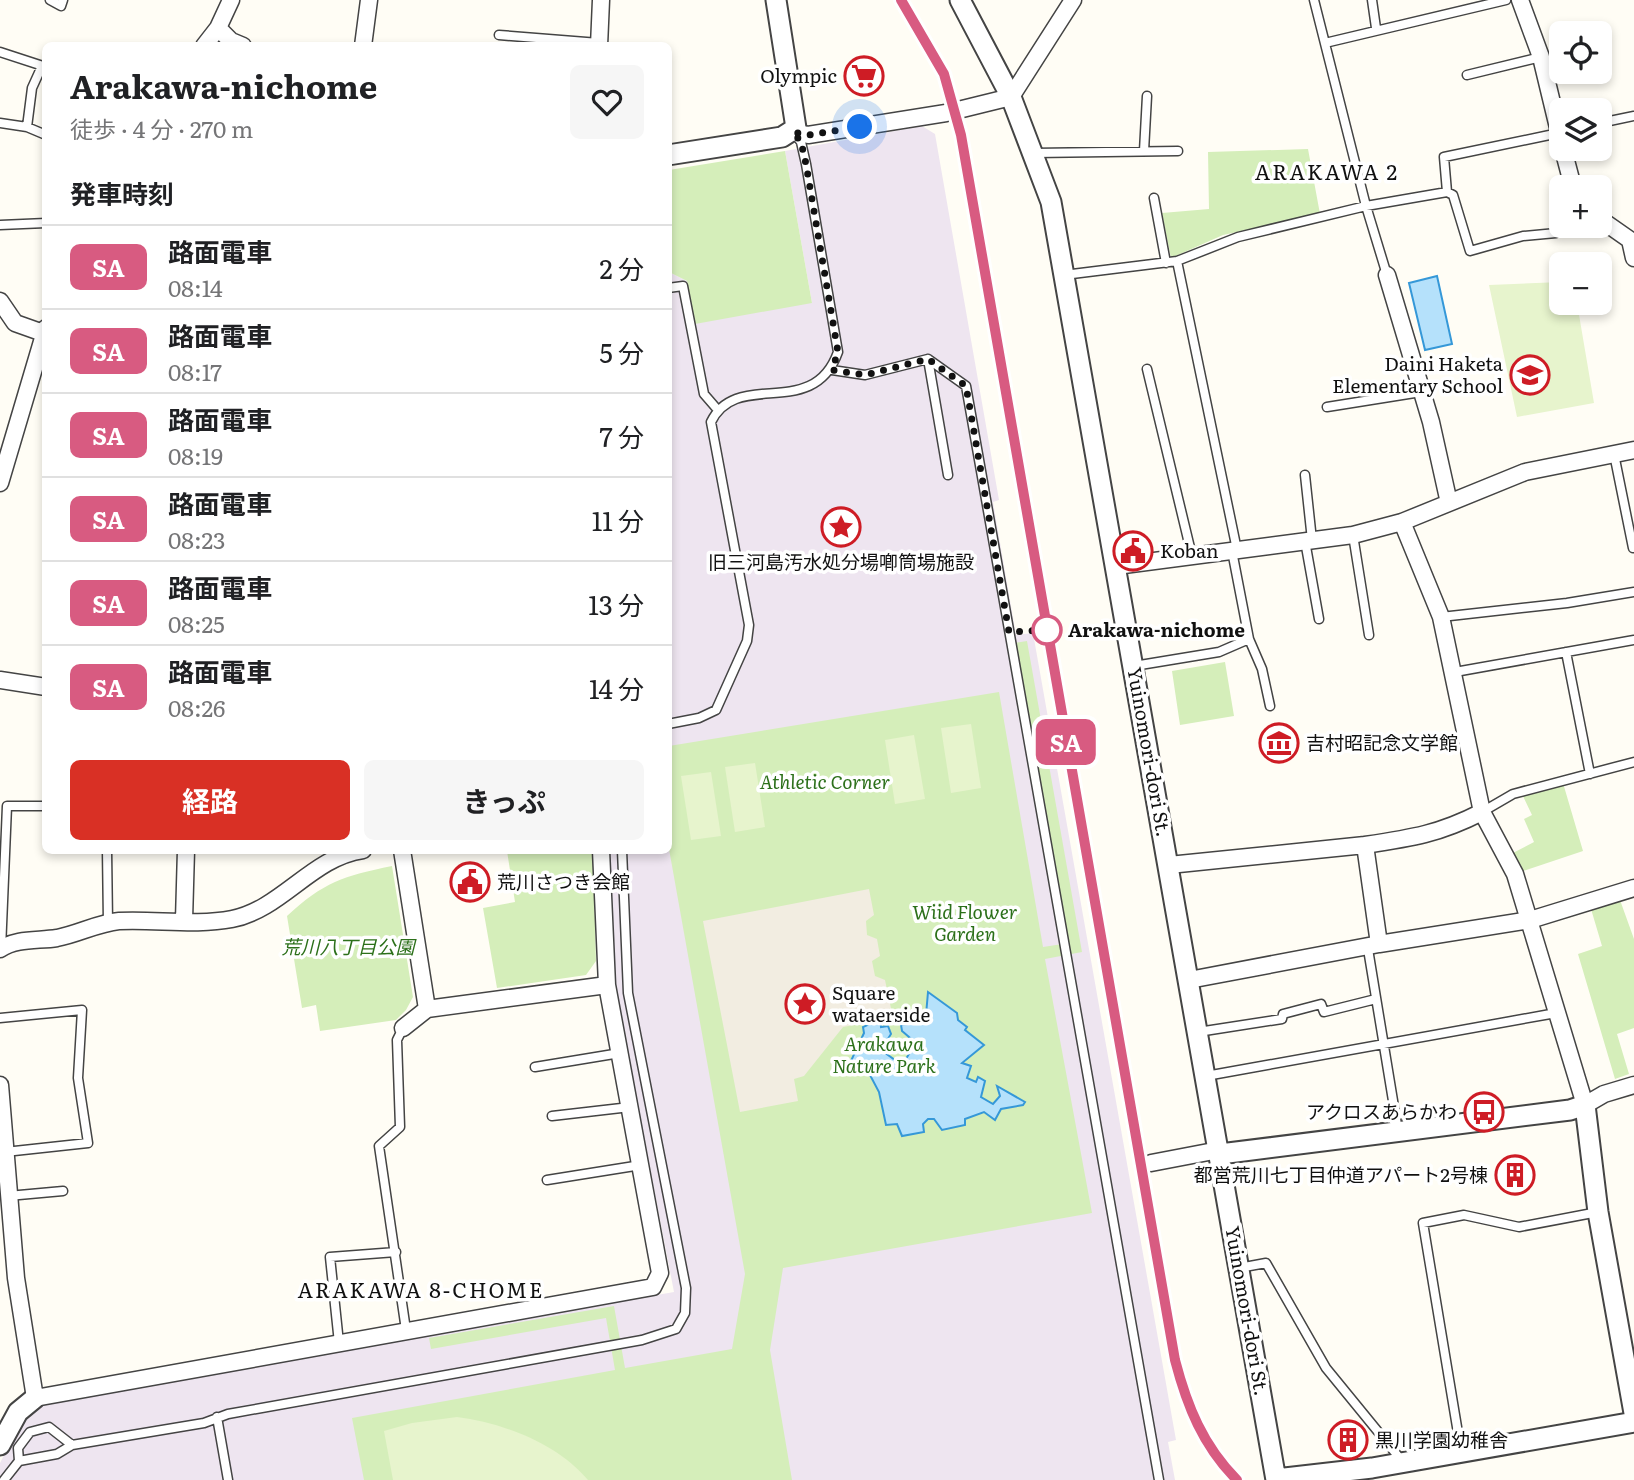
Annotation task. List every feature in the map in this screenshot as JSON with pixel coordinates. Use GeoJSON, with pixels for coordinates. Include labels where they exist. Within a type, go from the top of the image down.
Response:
{"type":"FeatureCollection","features":[{"type":"Feature","properties":{"kind":"street"},"geometry":{"type":"LineString","coordinates":[[207,42],[218,28],[232,0]]}},
{"type":"Feature","properties":{"kind":"street"},"geometry":{"type":"LineString","coordinates":[[364,42],[369,0]]}},
{"type":"Feature","properties":{"kind":"street"},"geometry":{"type":"LineString","coordinates":[[599,42],[601,0]]}},
{"type":"Feature","properties":{"kind":"street"},"geometry":{"type":"LineString","coordinates":[[776,0],[797,118],[793,132]]}},
{"type":"Feature","properties":{"kind":"street","name":"Yuinomori-dori St."},"geometry":{"type":"LineString","coordinates":[[960,0],[1011,97],[1051,202],[1276,1480]]}},
{"type":"Feature","properties":{"kind":"street"},"geometry":{"type":"LineString","coordinates":[[672,154],[782,137],[793,132],[808,135],[946,113],[1011,97],[1073,0]]}},
{"type":"Feature","properties":{"kind":"street"},"geometry":{"type":"LineString","coordinates":[[1520,0],[1541,57],[1551,98]]}},
{"type":"Feature","properties":{"kind":"street"},"geometry":{"type":"LineString","coordinates":[[218,28],[232,42]]}},
{"type":"Feature","properties":{"kind":"street"},"geometry":{"type":"LineString","coordinates":[[1612,226],[1631,238],[1634,258]]}},
{"type":"Feature","properties":{"kind":"street"},"geometry":{"type":"LineString","coordinates":[[1387,275],[1421,392],[1449,503]]}},
{"type":"Feature","properties":{"kind":"street"},"geometry":{"type":"LineString","coordinates":[[1,306],[15,323],[42,331]]}},
{"type":"Feature","properties":{"kind":"street"},"geometry":{"type":"LineString","coordinates":[[0,483],[4,460],[42,341]]}},
{"type":"Feature","properties":{"kind":"street"},"geometry":{"type":"LineString","coordinates":[[1116,566],[1353,535],[1402,522],[1525,472],[1634,450]]}},
{"type":"Feature","properties":{"kind":"street"},"geometry":{"type":"LineString","coordinates":[[1402,522],[1441,617],[1455,672],[1482,812],[1515,874],[1556,1013],[1580,1081],[1598,1212],[1634,1413]]}},
{"type":"Feature","properties":{"kind":"street"},"geometry":{"type":"LineString","coordinates":[[0,680],[42,686]]}},
{"type":"Feature","properties":{"kind":"street"},"geometry":{"type":"LineString","coordinates":[[1169,866],[1424,836],[1448,830],[1482,812]]}},
{"type":"Feature","properties":{"kind":"street"},"geometry":{"type":"LineString","coordinates":[[1365,845],[1374,946]]}},
{"type":"Feature","properties":{"kind":"street"},"geometry":{"type":"LineString","coordinates":[[184,920],[186,854]]}},
{"type":"Feature","properties":{"kind":"street"},"geometry":{"type":"LineString","coordinates":[[1,949],[21,941],[57,938],[108,923],[230,919],[253,912],[342,854]]}},
{"type":"Feature","properties":{"kind":"street"},"geometry":{"type":"LineString","coordinates":[[403,854],[426,1009]]}},
{"type":"Feature","properties":{"kind":"street"},"geometry":{"type":"LineString","coordinates":[[1,1441],[18,1412],[36,1398],[653,1287],[660,1273],[607,985],[601,854]]}},
{"type":"Feature","properties":{"kind":"street"},"geometry":{"type":"LineString","coordinates":[[1189,980],[1530,920],[1634,888]]}},
{"type":"Feature","properties":{"kind":"street"},"geometry":{"type":"LineString","coordinates":[[403,1028],[426,1009],[607,985]]}},
{"type":"Feature","properties":{"kind":"street"},"geometry":{"type":"LineString","coordinates":[[0,1085],[16,1278],[36,1398]]}},
{"type":"Feature","properties":{"kind":"street"},"geometry":{"type":"LineString","coordinates":[[1151,1163],[1585,1105],[1612,1090],[1634,1085]]}},
{"type":"Feature","properties":{"kind":"street"},"geometry":{"type":"LineString","coordinates":[[1276,1480],[1375,1474],[1402,1461],[1634,1422]]}},
{"type":"Feature","properties":{"kind":"lane"},"geometry":{"type":"LineString","coordinates":[[50,0],[61,6],[63,0]]}},
{"type":"Feature","properties":{"kind":"lane"},"geometry":{"type":"LineString","coordinates":[[1314,0],[1366,206],[1387,275]]}},
{"type":"Feature","properties":{"kind":"lane"},"geometry":{"type":"LineString","coordinates":[[1371,0],[1376,28]]}},
{"type":"Feature","properties":{"kind":"lane"},"geometry":{"type":"LineString","coordinates":[[1325,43],[1376,28],[1506,0]]}},
{"type":"Feature","properties":{"kind":"lane"},"geometry":{"type":"LineString","coordinates":[[499,35],[577,42]]}},
{"type":"Feature","properties":{"kind":"lane"},"geometry":{"type":"LineString","coordinates":[[0,52],[42,66]]}},
{"type":"Feature","properties":{"kind":"lane"},"geometry":{"type":"LineString","coordinates":[[1467,75],[1541,57]]}},
{"type":"Feature","properties":{"kind":"lane"},"geometry":{"type":"LineString","coordinates":[[27,127],[32,88],[42,70]]}},
{"type":"Feature","properties":{"kind":"lane"},"geometry":{"type":"LineString","coordinates":[[1144,151],[1146,96]]}},
{"type":"Feature","properties":{"kind":"lane"},"geometry":{"type":"LineString","coordinates":[[1612,121],[1634,116]]}},
{"type":"Feature","properties":{"kind":"lane"},"geometry":{"type":"LineString","coordinates":[[0,123],[27,127],[42,133]]}},
{"type":"Feature","properties":{"kind":"lane"},"geometry":{"type":"LineString","coordinates":[[672,723],[699,718],[716,710],[749,633],[711,422],[717,409],[732,400],[811,388],[832,370],[838,352],[806,164],[801,142],[793,132]]}},
{"type":"Feature","properties":{"kind":"lane"},"geometry":{"type":"LineString","coordinates":[[1447,192],[1444,157],[1549,140]]}},
{"type":"Feature","properties":{"kind":"lane"},"geometry":{"type":"LineString","coordinates":[[1034,153],[1178,151]]}},
{"type":"Feature","properties":{"kind":"lane"},"geometry":{"type":"LineString","coordinates":[[1064,275],[1177,261],[1238,237],[1366,206],[1447,192],[1453,195],[1470,251],[1523,236],[1549,234]]}},
{"type":"Feature","properties":{"kind":"lane"},"geometry":{"type":"LineString","coordinates":[[1154,198],[1166,262]]}},
{"type":"Feature","properties":{"kind":"lane"},"geometry":{"type":"LineString","coordinates":[[0,225],[42,223]]}},
{"type":"Feature","properties":{"kind":"lane"},"geometry":{"type":"LineString","coordinates":[[1177,261],[1249,639],[1262,669],[1270,706]]}},
{"type":"Feature","properties":{"kind":"lane"},"geometry":{"type":"LineString","coordinates":[[672,287],[683,286],[704,394],[717,409]]}},
{"type":"Feature","properties":{"kind":"lane"},"geometry":{"type":"LineString","coordinates":[[832,370],[865,375],[928,359],[966,386],[1158,1480]]}},
{"type":"Feature","properties":{"kind":"lane"},"geometry":{"type":"LineString","coordinates":[[928,359],[948,475]]}},
{"type":"Feature","properties":{"kind":"lane"},"geometry":{"type":"LineString","coordinates":[[1147,369],[1192,556]]}},
{"type":"Feature","properties":{"kind":"lane"},"geometry":{"type":"LineString","coordinates":[[1327,407],[1421,392]]}},
{"type":"Feature","properties":{"kind":"lane"},"geometry":{"type":"LineString","coordinates":[[1614,454],[1633,548]]}},
{"type":"Feature","properties":{"kind":"lane"},"geometry":{"type":"LineString","coordinates":[[1305,475],[1309,540],[1319,619]]}},
{"type":"Feature","properties":{"kind":"lane"},"geometry":{"type":"LineString","coordinates":[[1353,535],[1369,635]]}},
{"type":"Feature","properties":{"kind":"lane"},"geometry":{"type":"LineString","coordinates":[[1441,617],[1567,603],[1634,592]]}},
{"type":"Feature","properties":{"kind":"lane"},"geometry":{"type":"LineString","coordinates":[[1134,666],[1219,652],[1249,639]]}},
{"type":"Feature","properties":{"kind":"lane"},"geometry":{"type":"LineString","coordinates":[[1455,672],[1634,640]]}},
{"type":"Feature","properties":{"kind":"lane"},"geometry":{"type":"LineString","coordinates":[[1566,652],[1590,774]]}},
{"type":"Feature","properties":{"kind":"lane"},"geometry":{"type":"LineString","coordinates":[[1482,812],[1513,794],[1634,762]]}},
{"type":"Feature","properties":{"kind":"lane"},"geometry":{"type":"LineString","coordinates":[[1,949],[4,814],[7,806],[42,806]]}},
{"type":"Feature","properties":{"kind":"lane"},"geometry":{"type":"LineString","coordinates":[[107,854],[108,923]]}},
{"type":"Feature","properties":{"kind":"lane"},"geometry":{"type":"LineString","coordinates":[[19,1461],[57,1454],[72,1445],[204,1423],[217,1417],[642,1340],[669,1333],[681,1322],[686,1287],[628,993],[622,854]]}},
{"type":"Feature","properties":{"kind":"lane"},"geometry":{"type":"LineString","coordinates":[[1374,946],[1376,999],[1398,1131]]}},
{"type":"Feature","properties":{"kind":"lane"},"geometry":{"type":"LineString","coordinates":[[1198,1032],[1282,1019],[1283,1014],[1321,1004],[1324,1012],[1376,999]]}},
{"type":"Feature","properties":{"kind":"lane"},"geometry":{"type":"LineString","coordinates":[[0,1018],[47,1011],[82,1010],[78,1078],[88,1143],[5,1152]]}},
{"type":"Feature","properties":{"kind":"lane"},"geometry":{"type":"LineString","coordinates":[[1206,1076],[1556,1013]]}},
{"type":"Feature","properties":{"kind":"lane"},"geometry":{"type":"LineString","coordinates":[[403,1028],[397,1040],[400,1127],[379,1146],[405,1330]]}},
{"type":"Feature","properties":{"kind":"lane"},"geometry":{"type":"LineString","coordinates":[[535,1067],[620,1053]]}},
{"type":"Feature","properties":{"kind":"lane"},"geometry":{"type":"LineString","coordinates":[[552,1116],[630,1107]]}},
{"type":"Feature","properties":{"kind":"lane"},"geometry":{"type":"LineString","coordinates":[[548,1180],[642,1166]]}},
{"type":"Feature","properties":{"kind":"lane"},"geometry":{"type":"LineString","coordinates":[[8,1196],[63,1191]]}},
{"type":"Feature","properties":{"kind":"lane"},"geometry":{"type":"LineString","coordinates":[[1461,1451],[1423,1223],[1464,1215],[1519,1227],[1598,1212]]}},
{"type":"Feature","properties":{"kind":"lane"},"geometry":{"type":"LineString","coordinates":[[339,1343],[330,1257],[396,1252]]}},
{"type":"Feature","properties":{"kind":"lane"},"geometry":{"type":"LineString","coordinates":[[1240,1268],[1266,1263],[1326,1368],[1402,1461]]}},
{"type":"Feature","properties":{"kind":"lane"},"geometry":{"type":"LineString","coordinates":[[217,1417],[228,1480]]}},
{"type":"Feature","properties":{"kind":"lane"},"geometry":{"type":"LineString","coordinates":[[8,1479],[19,1461],[18,1448],[30,1432],[49,1427],[72,1445]]}},
{"type":"Feature","properties":{"kind":"shaded area"},"geometry":{"type":"Polygon","coordinates":[[[922,126],[935,134],[999,500],[993,502],[1016,635],[1033,633],[1176,1440],[1168,1442],[1175,1480],[0,1480],[0,1463],[24,1416],[41,1404],[674,1292],[615,988],[610,854],[672,854],[672,274],[687,281],[812,303],[785,151],[922,126]]]}},
{"type":"Feature","properties":{"kind":"shaded area","name":"Square wataerside"},"geometry":{"type":"Polygon","coordinates":[[[869,889],[874,915],[866,921],[867,935],[877,939],[880,956],[872,961],[875,976],[885,980],[892,1013],[870,1019],[871,1022],[843,1027],[804,1076],[794,1079],[798,1101],[740,1112],[703,921],[869,889]]]}},
{"type":"Feature","properties":{"kind":"green space"},"geometry":{"type":"Polygon","coordinates":[[[1308,149],[1320,214],[1223,235],[1171,258],[1162,213],[1209,209],[1208,152],[1308,149]]]}},
{"type":"Feature","properties":{"kind":"green space"},"geometry":{"type":"Polygon","coordinates":[[[785,151],[812,303],[695,324],[687,281],[672,274],[672,170],[785,151]]]}},
{"type":"Feature","properties":{"kind":"green space"},"geometry":{"type":"Polygon","coordinates":[[[1549,282],[1549,315],[1579,315],[1594,403],[1517,417],[1489,285],[1549,282]]]}},
{"type":"Feature","properties":{"kind":"green space","name":"Arakawa Nature Park"},"geometry":{"type":"Polygon","coordinates":[[[1027,641],[1082,952],[1045,959],[1092,1213],[783,1268],[770,1350],[792,1480],[364,1480],[352,1418],[615,1370],[606,1318],[431,1349],[429,1338],[614,1306],[625,1368],[732,1349],[745,1274],[670,854],[672,854],[672,746],[999,692],[1043,947],[1069,943],[1015,643],[1027,641]]]}},
{"type":"Feature","properties":{"kind":"green space"},"geometry":{"type":"Polygon","coordinates":[[[1225,662],[1234,716],[1180,725],[1172,671],[1225,662]]]}},
{"type":"Feature","properties":{"kind":"green space"},"geometry":{"type":"Polygon","coordinates":[[[971,724],[981,788],[951,793],[941,728],[971,724]]]}},
{"type":"Feature","properties":{"kind":"green space"},"geometry":{"type":"Polygon","coordinates":[[[914,735],[925,799],[895,804],[885,740],[914,735]]]}},
{"type":"Feature","properties":{"kind":"green space"},"geometry":{"type":"Polygon","coordinates":[[[755,763],[765,827],[735,832],[725,767],[755,763]]]}},
{"type":"Feature","properties":{"kind":"green space"},"geometry":{"type":"Polygon","coordinates":[[[711,772],[721,836],[691,840],[681,776],[711,772]]]}},
{"type":"Feature","properties":{"kind":"green space"},"geometry":{"type":"Polygon","coordinates":[[[1563,783],[1583,851],[1520,872],[1511,854],[1534,842],[1524,819],[1532,815],[1522,794],[1563,783]]]}},
{"type":"Feature","properties":{"kind":"green space"},"geometry":{"type":"Polygon","coordinates":[[[507,854],[593,854],[596,961],[586,975],[497,988],[483,908],[515,902],[507,854]]]}},
{"type":"Feature","properties":{"kind":"green space","name":"荒川八丁目公園"},"geometry":{"type":"Polygon","coordinates":[[[392,866],[413,997],[396,1020],[320,1031],[316,1005],[302,1008],[287,916],[312,895],[335,882],[392,866]]]}},
{"type":"Feature","properties":{"kind":"green space"},"geometry":{"type":"Polygon","coordinates":[[[1620,900],[1634,939],[1634,1028],[1617,1034],[1629,1074],[1615,1079],[1578,954],[1602,946],[1591,909],[1620,900]]]}},
{"type":"Feature","properties":{"kind":"green space"},"geometry":{"type":"Polygon","coordinates":[[[457,1417],[493,1424],[545,1445],[561,1455],[588,1480],[393,1480],[384,1431],[412,1423],[457,1417]]]}},
{"type":"Feature","properties":{"kind":"water"},"geometry":{"type":"Polygon","coordinates":[[[1437,276],[1452,344],[1425,350],[1409,283],[1437,276]]]}},
{"type":"Feature","properties":{"kind":"water"},"geometry":{"type":"Polygon","coordinates":[[[928,992],[957,1013],[958,1020],[967,1027],[965,1030],[984,1045],[962,1063],[971,1066],[967,1078],[976,1082],[978,1077],[985,1081],[981,1097],[993,1104],[1000,1096],[997,1086],[1025,1102],[1023,1105],[1001,1109],[995,1120],[984,1112],[965,1119],[965,1125],[942,1130],[934,1119],[928,1119],[923,1124],[924,1132],[902,1136],[897,1124],[886,1125],[879,1092],[870,1075],[851,1068],[837,1068],[838,1064],[851,1061],[864,1033],[863,1027],[880,1019],[881,1027],[888,1026],[891,1034],[881,1050],[902,1065],[916,1043],[902,1031],[901,1025],[920,1023],[926,1015],[928,992]]]}},
{"type":"Feature","properties":{"kind":"tram line"},"geometry":{"type":"LineString","coordinates":[[901,0],[944,74],[961,135],[1175,1360],[1198,1424],[1215,1453],[1237,1480]]}},
{"type":"Feature","properties":{"kind":"tram line","name":"SA"},"geometry":{"type":"LineString","coordinates":[[901,0],[920,27],[944,74],[961,135],[1175,1360],[1189,1408],[1204,1440],[1226,1470],[1237,1480]]}},
{"type":"Feature","properties":{"kind":"place","name":"Olympic"},"geometry":{"type":"Point","coordinates":[864,76]}},
{"type":"Feature","properties":{"kind":"place","name":"Daini Haketa Elementary School"},"geometry":{"type":"Point","coordinates":[1530,375]}},
{"type":"Feature","properties":{"kind":"place","name":"旧三河島汚水処分場喞筒場施設"},"geometry":{"type":"Point","coordinates":[841,527]}},
{"type":"Feature","properties":{"kind":"place","name":"Koban"},"geometry":{"type":"Point","coordinates":[1133,551]}},
{"type":"Feature","properties":{"kind":"place","name":"Arakawa-nichome"},"geometry":{"type":"Point","coordinates":[1047,630]}},
{"type":"Feature","properties":{"kind":"place","name":"吉村昭記念文学館"},"geometry":{"type":"Point","coordinates":[1279,743]}},
{"type":"Feature","properties":{"kind":"place","name":"荒川さつき会館"},"geometry":{"type":"Point","coordinates":[470,882]}},
{"type":"Feature","properties":{"kind":"place","name":"Square wataerside"},"geometry":{"type":"Point","coordinates":[805,1004]}},
{"type":"Feature","properties":{"kind":"place","name":"アクロスあらかわ"},"geometry":{"type":"Point","coordinates":[1484,1112]}},
{"type":"Feature","properties":{"kind":"place","name":"都営荒川七丁目仲道アパート2号棟"},"geometry":{"type":"Point","coordinates":[1515,1175]}},
{"type":"Feature","properties":{"kind":"place","name":"黒川学園幼稚舎"},"geometry":{"type":"Point","coordinates":[1348,1440]}},
{"type":"Feature","properties":{"kind":"district","name":"ARAKAWA 2"},"geometry":{"type":"Point","coordinates":[1327,173]}},
{"type":"Feature","properties":{"kind":"district","name":"ARAKAWA 8-CHOME"},"geometry":{"type":"Point","coordinates":[421,1291]}},
{"type":"Feature","properties":{"kind":"route"},"geometry":{"type":"LineString","coordinates":[[860,127],[808,135],[793,132],[801,142],[806,164],[838,352],[832,370],[865,375],[928,359],[966,386],[1009,632],[1047,630]]}},
{"type":"Feature","properties":{"kind":"park label","name":"Athletic Corner"},"geometry":{"type":"Point","coordinates":[825,782]}},
{"type":"Feature","properties":{"kind":"park label","name":"Wiid Flower Garden"},"geometry":{"type":"Point","coordinates":[965,923]}}]}
